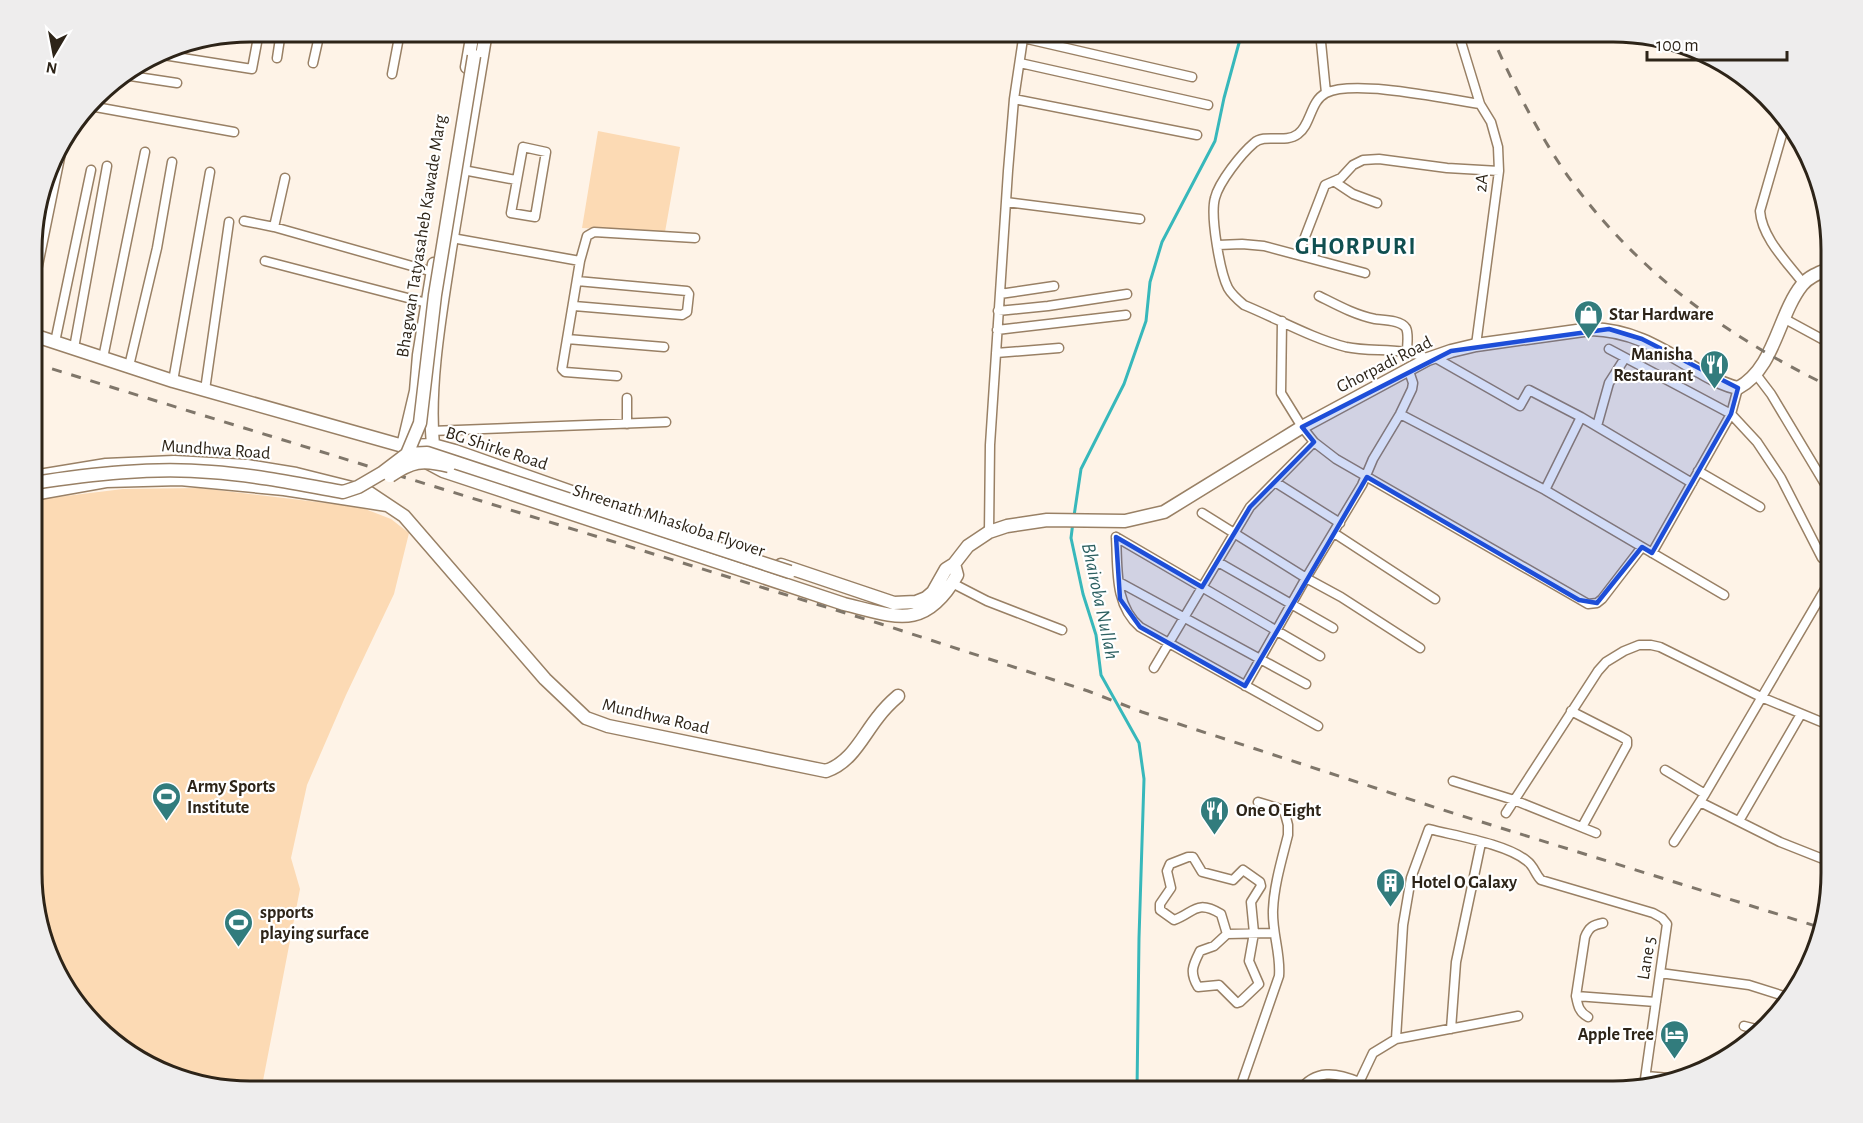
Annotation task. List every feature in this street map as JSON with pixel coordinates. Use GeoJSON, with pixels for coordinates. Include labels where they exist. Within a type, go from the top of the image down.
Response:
{"type":"FeatureCollection","features":[{"type":"Feature","properties":{"kind":"main road","name":"Bhagwan Tatyasaheb Kawade Marg"},"geometry":{"type":"LineString","coordinates":[[405,450],[416,391],[427,303],[471,42]]}},
{"type":"Feature","properties":{"kind":"main road"},"geometry":{"type":"LineString","coordinates":[[42,482],[113,472],[208,471],[265,478],[343,492],[358,487],[382,473],[405,450],[420,423],[435,295],[474,56],[473,42]]}},
{"type":"Feature","properties":{"kind":"main road","name":"Bhagwan Tatyasaheb Kawade Marg"},"geometry":{"type":"LineString","coordinates":[[433,445],[431,430],[442,303],[484,42]]}},
{"type":"Feature","properties":{"kind":"main road"},"geometry":{"type":"LineString","coordinates":[[1738,388],[1744,385],[1764,360],[1803,283],[1821,272]]}},
{"type":"Feature","properties":{"kind":"main road","name":"Ghorpadi Road"},"geometry":{"type":"LineString","coordinates":[[916,608],[933,592],[946,569],[954,564],[968,546],[989,532],[1007,526],[1047,520],[1125,521],[1164,512],[1302,428],[1408,368],[1431,358],[1476,345],[1591,329],[1609,329],[1642,339],[1722,384],[1738,388]]}},
{"type":"Feature","properties":{"kind":"main road","name":"BG Shirke Road"},"geometry":{"type":"LineString","coordinates":[[42,338],[173,381],[405,450],[418,444],[455,450],[806,574]]}},
{"type":"Feature","properties":{"kind":"main road"},"geometry":{"type":"LineString","coordinates":[[418,444],[428,464],[443,471],[802,590],[885,615],[902,617],[916,608],[937,603],[957,575],[954,564]]}},
{"type":"Feature","properties":{"kind":"main road","name":"Shreenath Mhaskoba Flyover"},"geometry":{"type":"LineString","coordinates":[[405,450],[436,454],[791,576],[802,590]]}},
{"type":"Feature","properties":{"kind":"main road","name":"Shreenath Mhaskoba Flyover"},"geometry":{"type":"LineString","coordinates":[[42,487],[90,480],[169,476],[211,477],[349,497],[359,494],[407,465],[418,461],[436,463],[791,576],[806,574]]}},
{"type":"Feature","properties":{"kind":"main road","name":"Mundhwa Road"},"geometry":{"type":"LineString","coordinates":[[42,476],[106,465],[174,462],[247,466],[296,474],[368,492],[404,516],[546,680],[586,718],[608,726],[826,771],[838,767],[847,760],[879,715],[898,696]]}},
{"type":"Feature","properties":{"kind":"main road","name":"Mundhwa Road"},"geometry":{"type":"LineString","coordinates":[[42,492],[106,481],[180,479],[284,489],[391,506]]}},
{"type":"Feature","properties":{"kind":"main road"},"geometry":{"type":"LineString","coordinates":[[806,574],[916,608]]}},
{"type":"Feature","properties":{"kind":"street"},"geometry":{"type":"LineString","coordinates":[[174,57],[252,69],[257,42]]}},
{"type":"Feature","properties":{"kind":"street"},"geometry":{"type":"LineString","coordinates":[[277,58],[279,42]]}},
{"type":"Feature","properties":{"kind":"street"},"geometry":{"type":"LineString","coordinates":[[313,63],[318,42]]}},
{"type":"Feature","properties":{"kind":"street"},"geometry":{"type":"LineString","coordinates":[[392,74],[398,42]]}},
{"type":"Feature","properties":{"kind":"street"},"geometry":{"type":"LineString","coordinates":[[989,532],[989,477],[998,311],[1014,99],[1023,42]]}},
{"type":"Feature","properties":{"kind":"street"},"geometry":{"type":"LineString","coordinates":[[1052,42],[1192,77]]}},
{"type":"Feature","properties":{"kind":"street"},"geometry":{"type":"LineString","coordinates":[[1321,42],[1326,93]]}},
{"type":"Feature","properties":{"kind":"street","name":"2A"},"geometry":{"type":"LineString","coordinates":[[1461,42],[1480,104],[1491,122],[1498,147],[1499,171],[1476,345]]}},
{"type":"Feature","properties":{"kind":"street"},"geometry":{"type":"LineString","coordinates":[[1020,63],[1208,105]]}},
{"type":"Feature","properties":{"kind":"street"},"geometry":{"type":"LineString","coordinates":[[135,77],[177,83]]}},
{"type":"Feature","properties":{"kind":"street"},"geometry":{"type":"LineString","coordinates":[[1480,104],[1377,89],[1348,89],[1326,93],[1317,101],[1301,133],[1283,139],[1257,140],[1223,181],[1215,197],[1213,213],[1228,287],[1234,297],[1244,305],[1327,342],[1349,348],[1407,351],[1431,358],[1520,406],[1529,390],[1598,426],[1692,483]]}},
{"type":"Feature","properties":{"kind":"street"},"geometry":{"type":"LineString","coordinates":[[1014,99],[1197,135]]}},
{"type":"Feature","properties":{"kind":"street"},"geometry":{"type":"LineString","coordinates":[[99,108],[234,132]]}},
{"type":"Feature","properties":{"kind":"street"},"geometry":{"type":"LineString","coordinates":[[1783,130],[1760,211],[1761,223],[1803,283]]}},
{"type":"Feature","properties":{"kind":"street"},"geometry":{"type":"LineString","coordinates":[[522,147],[546,152],[535,218],[511,213],[516,180],[522,147]]}},
{"type":"Feature","properties":{"kind":"street"},"geometry":{"type":"LineString","coordinates":[[103,358],[145,152]]}},
{"type":"Feature","properties":{"kind":"street"},"geometry":{"type":"LineString","coordinates":[[1298,255],[1325,185],[1335,182],[1353,165],[1363,160],[1379,159],[1447,168],[1499,171]]}},
{"type":"Feature","properties":{"kind":"street"},"geometry":{"type":"LineString","coordinates":[[129,366],[157,248],[172,162]]}},
{"type":"Feature","properties":{"kind":"street"},"geometry":{"type":"LineString","coordinates":[[74,348],[107,166]]}},
{"type":"Feature","properties":{"kind":"street"},"geometry":{"type":"LineString","coordinates":[[55,342],[91,170]]}},
{"type":"Feature","properties":{"kind":"street"},"geometry":{"type":"LineString","coordinates":[[463,170],[516,180]]}},
{"type":"Feature","properties":{"kind":"street"},"geometry":{"type":"LineString","coordinates":[[173,381],[210,172]]}},
{"type":"Feature","properties":{"kind":"street"},"geometry":{"type":"LineString","coordinates":[[42,244],[57,173]]}},
{"type":"Feature","properties":{"kind":"street"},"geometry":{"type":"LineString","coordinates":[[274,227],[285,178]]}},
{"type":"Feature","properties":{"kind":"street"},"geometry":{"type":"LineString","coordinates":[[1335,182],[1353,194],[1377,203]]}},
{"type":"Feature","properties":{"kind":"street"},"geometry":{"type":"LineString","coordinates":[[1006,202],[1140,219]]}},
{"type":"Feature","properties":{"kind":"street"},"geometry":{"type":"LineString","coordinates":[[244,221],[274,227],[433,272]]}},
{"type":"Feature","properties":{"kind":"street"},"geometry":{"type":"LineString","coordinates":[[205,390],[229,222]]}},
{"type":"Feature","properties":{"kind":"street"},"geometry":{"type":"LineString","coordinates":[[617,376],[563,371],[580,261],[587,236],[594,232],[695,238]]}},
{"type":"Feature","properties":{"kind":"street"},"geometry":{"type":"LineString","coordinates":[[452,238],[580,261]]}},
{"type":"Feature","properties":{"kind":"street"},"geometry":{"type":"LineString","coordinates":[[1218,245],[1264,246],[1365,273]]}},
{"type":"Feature","properties":{"kind":"street"},"geometry":{"type":"LineString","coordinates":[[265,261],[427,303]]}},
{"type":"Feature","properties":{"kind":"street"},"geometry":{"type":"LineString","coordinates":[[574,306],[682,315],[687,312],[689,294],[687,291],[577,281]]}},
{"type":"Feature","properties":{"kind":"street"},"geometry":{"type":"LineString","coordinates":[[1000,294],[1053,286]]}},
{"type":"Feature","properties":{"kind":"street"},"geometry":{"type":"LineString","coordinates":[[998,311],[1127,294]]}},
{"type":"Feature","properties":{"kind":"street"},"geometry":{"type":"LineString","coordinates":[[1319,296],[1354,313],[1405,326],[1407,351]]}},
{"type":"Feature","properties":{"kind":"street"},"geometry":{"type":"LineString","coordinates":[[997,330],[1126,315]]}},
{"type":"Feature","properties":{"kind":"street"},"geometry":{"type":"LineString","coordinates":[[1785,319],[1821,339]]}},
{"type":"Feature","properties":{"kind":"street"},"geometry":{"type":"LineString","coordinates":[[1282,321],[1281,393],[1302,428],[1314,442],[1336,459],[1588,604],[1597,603],[1602,599],[1642,547]]}},
{"type":"Feature","properties":{"kind":"street"},"geometry":{"type":"LineString","coordinates":[[567,339],[664,347]]}},
{"type":"Feature","properties":{"kind":"street"},"geometry":{"type":"LineString","coordinates":[[996,353],[1059,348]]}},
{"type":"Feature","properties":{"kind":"street"},"geometry":{"type":"LineString","coordinates":[[1609,349],[1731,414],[1757,441],[1781,478],[1821,556]]}},
{"type":"Feature","properties":{"kind":"street"},"geometry":{"type":"LineString","coordinates":[[1598,426],[1609,383],[1625,358]]}},
{"type":"Feature","properties":{"kind":"street"},"geometry":{"type":"LineString","coordinates":[[1245,686],[1340,523],[1366,476],[1372,459],[1400,414],[1412,389],[1413,383],[1408,368]]}},
{"type":"Feature","properties":{"kind":"street"},"geometry":{"type":"LineString","coordinates":[[1755,373],[1771,394],[1821,477]]}},
{"type":"Feature","properties":{"kind":"street"},"geometry":{"type":"LineString","coordinates":[[1652,553],[1731,414],[1738,388]]}},
{"type":"Feature","properties":{"kind":"street"},"geometry":{"type":"LineString","coordinates":[[627,398],[627,424]]}},
{"type":"Feature","properties":{"kind":"street"},"geometry":{"type":"LineString","coordinates":[[1400,414],[1545,490],[1724,595]]}},
{"type":"Feature","properties":{"kind":"street"},"geometry":{"type":"LineString","coordinates":[[1545,490],[1581,417]]}},
{"type":"Feature","properties":{"kind":"street"},"geometry":{"type":"LineString","coordinates":[[431,430],[666,422]]}},
{"type":"Feature","properties":{"kind":"street"},"geometry":{"type":"LineString","coordinates":[[1154,668],[1250,507],[1314,442]]}},
{"type":"Feature","properties":{"kind":"street"},"geometry":{"type":"LineString","coordinates":[[1698,471],[1760,507]]}},
{"type":"Feature","properties":{"kind":"street"},"geometry":{"type":"LineString","coordinates":[[1275,482],[1340,523]]}},
{"type":"Feature","properties":{"kind":"street"},"geometry":{"type":"LineString","coordinates":[[1202,513],[1420,648]]}},
{"type":"Feature","properties":{"kind":"street"},"geometry":{"type":"LineString","coordinates":[[1334,533],[1435,599]]}},
{"type":"Feature","properties":{"kind":"street"},"geometry":{"type":"LineString","coordinates":[[1318,726],[1169,644],[1131,620],[1120,599],[1116,537],[1320,656]]}},
{"type":"Feature","properties":{"kind":"street"},"geometry":{"type":"LineString","coordinates":[[1218,562],[1333,628]]}},
{"type":"Feature","properties":{"kind":"street"},"geometry":{"type":"LineString","coordinates":[[1119,582],[1306,684]]}},
{"type":"Feature","properties":{"kind":"street"},"geometry":{"type":"LineString","coordinates":[[952,583],[987,601],[1062,630]]}},
{"type":"Feature","properties":{"kind":"street"},"geometry":{"type":"LineString","coordinates":[[1674,842],[1821,596]]}},
{"type":"Feature","properties":{"kind":"street"},"geometry":{"type":"LineString","coordinates":[[1506,813],[1571,711],[1606,662],[1639,645],[1660,647],[1761,698],[1821,722]]}},
{"type":"Feature","properties":{"kind":"street"},"geometry":{"type":"LineString","coordinates":[[1571,711],[1627,740],[1628,745],[1582,827]]}},
{"type":"Feature","properties":{"kind":"street"},"geometry":{"type":"LineString","coordinates":[[1739,821],[1801,714]]}},
{"type":"Feature","properties":{"kind":"street"},"geometry":{"type":"LineString","coordinates":[[1665,770],[1702,798],[1739,821],[1780,843],[1821,858]]}},
{"type":"Feature","properties":{"kind":"street"},"geometry":{"type":"LineString","coordinates":[[1453,781],[1514,800],[1596,833]]}},
{"type":"Feature","properties":{"kind":"street"},"geometry":{"type":"LineString","coordinates":[[1242,1081],[1279,976],[1280,964],[1274,933],[1273,908],[1288,835],[1284,810],[1258,802]]}},
{"type":"Feature","properties":{"kind":"street"},"geometry":{"type":"LineString","coordinates":[[1396,1039],[1403,925],[1412,878],[1429,829],[1481,843],[1456,962],[1451,1029]]}},
{"type":"Feature","properties":{"kind":"street","name":"Lane 5"},"geometry":{"type":"LineString","coordinates":[[1481,843],[1518,855],[1530,862],[1540,880],[1549,884],[1653,913],[1667,924],[1646,1076]]}},
{"type":"Feature","properties":{"kind":"street"},"geometry":{"type":"LineString","coordinates":[[1227,934],[1221,914],[1208,908],[1196,907],[1174,920],[1160,910],[1160,904],[1171,888],[1167,871],[1170,864],[1192,857],[1200,870],[1206,874],[1233,880],[1243,870],[1260,882],[1260,889],[1251,902],[1254,933],[1250,961],[1259,984],[1237,1003],[1219,985],[1198,987],[1195,984],[1192,967],[1200,951],[1214,946],[1227,934],[1254,933],[1274,933]]}},
{"type":"Feature","properties":{"kind":"street"},"geometry":{"type":"LineString","coordinates":[[1588,1017],[1578,1006],[1576,996],[1585,937],[1593,925],[1603,923]]}},
{"type":"Feature","properties":{"kind":"street"},"geometry":{"type":"LineString","coordinates":[[1660,973],[1749,986],[1781,995]]}},
{"type":"Feature","properties":{"kind":"street"},"geometry":{"type":"LineString","coordinates":[[1576,996],[1656,1002]]}},
{"type":"Feature","properties":{"kind":"street"},"geometry":{"type":"LineString","coordinates":[[1359,1081],[1373,1053],[1396,1039],[1518,1017]]}},
{"type":"Feature","properties":{"kind":"street"},"geometry":{"type":"LineString","coordinates":[[1744,1026],[1751,1028]]}},
{"type":"Feature","properties":{"kind":"street"},"geometry":{"type":"LineString","coordinates":[[1307,1081],[1321,1075],[1338,1074],[1356,1081]]}},
{"type":"Feature","properties":{"kind":"street"},"geometry":{"type":"LineString","coordinates":[[1646,1076],[1655,1077]]}},
{"type":"Feature","properties":{"kind":"highlighted area"},"geometry":{"type":"Polygon","coordinates":[[[1609,329],[1642,339],[1738,388],[1731,414],[1652,553],[1642,547],[1597,603],[1579,600],[1367,477],[1245,686],[1140,627],[1120,599],[1116,537],[1202,587],[1250,507],[1314,442],[1302,427],[1451,351],[1609,329]]]}},
{"type":"Feature","properties":{"kind":"shaded area"},"geometry":{"type":"Polygon","coordinates":[[[598,131],[680,147],[665,232],[582,228],[598,131]]]}},
{"type":"Feature","properties":{"kind":"shaded area","name":"Army Sports Institute"},"geometry":{"type":"Polygon","coordinates":[[[200,488],[360,507],[391,519],[409,533],[394,594],[346,695],[307,785],[291,858],[300,889],[263,1081],[223,1079],[196,1074],[170,1065],[123,1038],[103,1020],[77,989],[63,965],[46,914],[42,873],[42,499],[123,489],[200,488]]]}},
{"type":"Feature","properties":{"kind":"waterway","name":"Bhairoba Nullah"},"geometry":{"type":"LineString","coordinates":[[1074,516],[1081,469],[1124,384],[1146,321],[1150,282],[1162,242],[1215,141],[1239,42]]}},
{"type":"Feature","properties":{"kind":"waterway","name":"Bhairoba Nullah"},"geometry":{"type":"LineString","coordinates":[[1073,522],[1071,538],[1083,594],[1096,635],[1101,675],[1139,743],[1144,779],[1137,1081]]}},
{"type":"Feature","properties":{"kind":"railway"},"geometry":{"type":"LineString","coordinates":[[1494,42],[1524,104],[1554,155],[1591,207],[1620,239],[1684,297],[1718,322],[1755,346],[1821,382]]}},
{"type":"Feature","properties":{"kind":"railway"},"geometry":{"type":"LineString","coordinates":[[42,366],[881,624],[1440,809],[1814,925]]}},
{"type":"Feature","properties":{"kind":"place","name":"Star Hardware"},"geometry":{"type":"Point","coordinates":[1588,340]}},
{"type":"Feature","properties":{"kind":"place","name":"Manisha Restaurant"},"geometry":{"type":"Point","coordinates":[1714,390]}},
{"type":"Feature","properties":{"kind":"place","name":"Army Sports Institute"},"geometry":{"type":"Point","coordinates":[166,822]}},
{"type":"Feature","properties":{"kind":"place","name":"One O Eight"},"geometry":{"type":"Point","coordinates":[1215,836]}},
{"type":"Feature","properties":{"kind":"place","name":"Hotel O Galaxy"},"geometry":{"type":"Point","coordinates":[1390,908]}},
{"type":"Feature","properties":{"kind":"place","name":"spports playing surface"},"geometry":{"type":"Point","coordinates":[239,948]}},
{"type":"Feature","properties":{"kind":"place","name":"Apple Tree"},"geometry":{"type":"Point","coordinates":[1675,1060]}},
{"type":"Feature","properties":{"kind":"district","name":"GHORPURI"},"geometry":{"type":"Point","coordinates":[1356,246]}}]}
